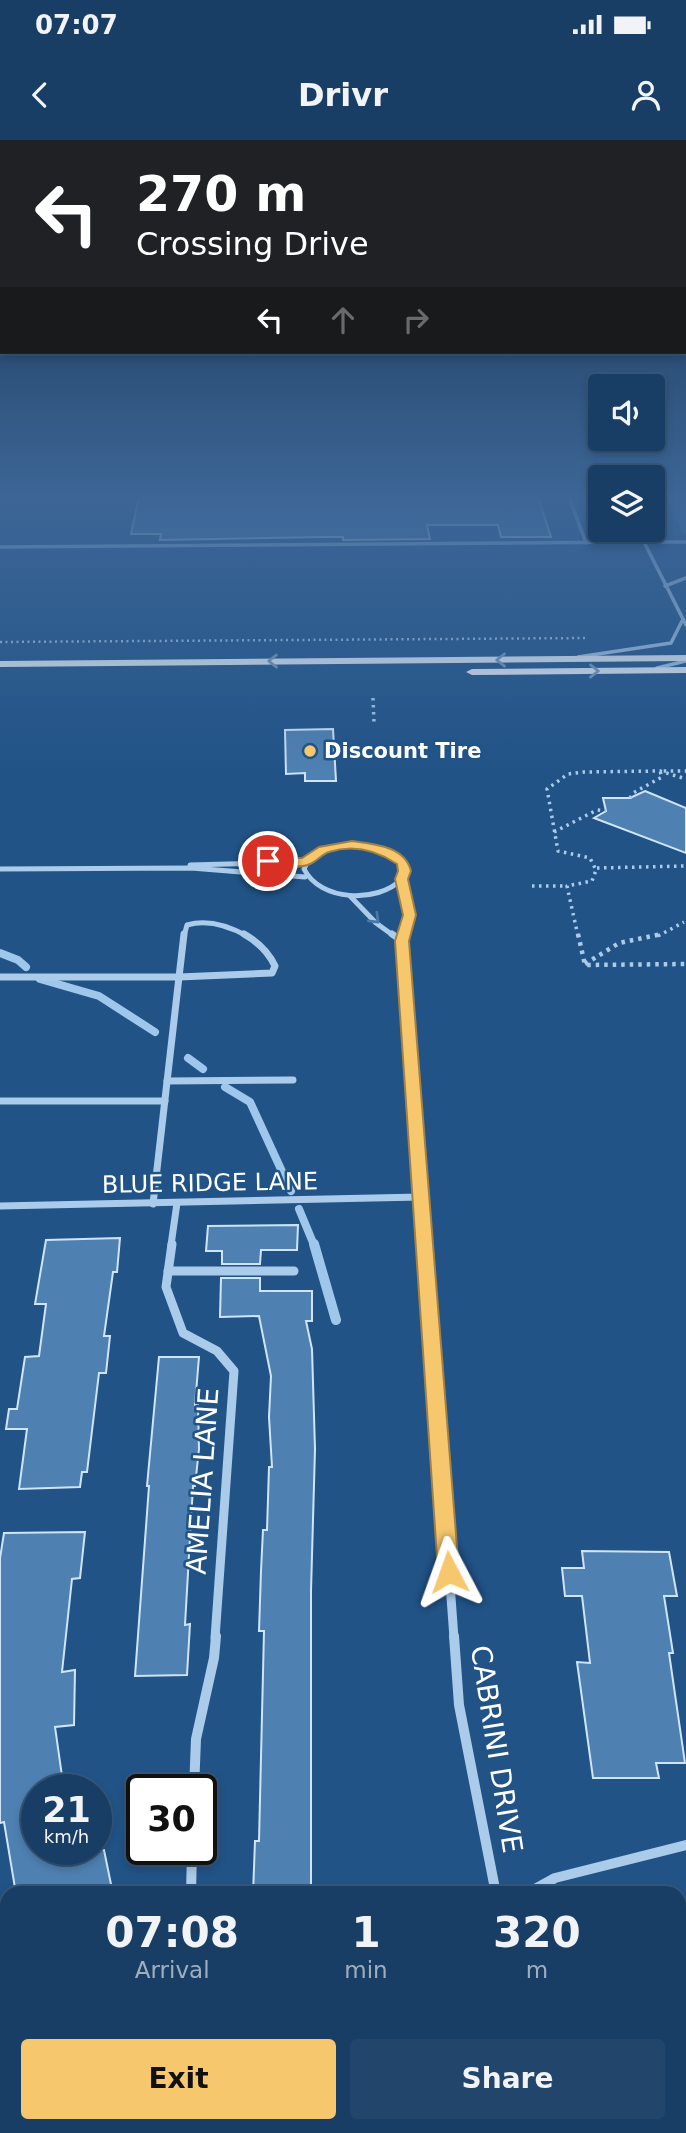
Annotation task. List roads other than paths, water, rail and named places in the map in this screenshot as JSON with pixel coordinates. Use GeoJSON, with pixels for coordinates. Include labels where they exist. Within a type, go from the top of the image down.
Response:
{"type":"FeatureCollection","features":[{"type":"Feature","properties":{"kind":"main road"},"geometry":{"type":"LineString","coordinates":[[0,664],[686,659]]}},
{"type":"Feature","properties":{"kind":"main road"},"geometry":{"type":"LineString","coordinates":[[0,676],[686,670]]}},
{"type":"Feature","properties":{"kind":"street","name":"CABRINI DRIVE"},"geometry":{"type":"LineString","coordinates":[[305,862],[323,849],[352,844],[367,845],[395,855],[403,863],[405,871],[401,879],[409,915],[402,941],[459,1705],[494,1886]]}},
{"type":"Feature","properties":{"kind":"street"},"geometry":{"type":"LineString","coordinates":[[175,867],[210,863],[305,862],[302,869],[304,877]]}},
{"type":"Feature","properties":{"kind":"street"},"geometry":{"type":"LineString","coordinates":[[0,869],[175,867],[254,870],[304,877],[321,890],[350,895],[381,891],[401,879]]}},
{"type":"Feature","properties":{"kind":"street"},"geometry":{"type":"LineString","coordinates":[[350,895],[376,923],[402,941]]}},
{"type":"Feature","properties":{"kind":"street"},"geometry":{"type":"LineString","coordinates":[[0,977],[179,977],[258,975],[272,973],[275,966],[271,953],[252,939],[214,923],[197,922],[187,925],[179,977],[153,1204]]}},
{"type":"Feature","properties":{"kind":"street"},"geometry":{"type":"LineString","coordinates":[[167,1081],[293,1080]]}},
{"type":"Feature","properties":{"kind":"street"},"geometry":{"type":"LineString","coordinates":[[0,1101],[165,1101]]}},
{"type":"Feature","properties":{"kind":"street","name":"BLUE RIDGE LANE"},"geometry":{"type":"LineString","coordinates":[[0,1206],[421,1197]]}},
{"type":"Feature","properties":{"kind":"street","name":"AMELIA LANE"},"geometry":{"type":"LineString","coordinates":[[177,1203],[166,1287],[183,1333],[218,1351],[234,1371],[214,1658],[196,1739],[195,1774]]}},
{"type":"Feature","properties":{"kind":"street"},"geometry":{"type":"LineString","coordinates":[[168,1270],[294,1271]]}},
{"type":"Feature","properties":{"kind":"street"},"geometry":{"type":"LineString","coordinates":[[540,1886],[555,1878],[686,1845]]}},
{"type":"Feature","properties":{"kind":"street"},"geometry":{"type":"LineString","coordinates":[[191,1886],[192,1865]]}},
{"type":"Feature","properties":{"kind":"lane"},"geometry":{"type":"LineString","coordinates":[[667,590],[686,625]]}},
{"type":"Feature","properties":{"kind":"lane"},"geometry":{"type":"LineString","coordinates":[[569,659],[671,643],[682,621]]}},
{"type":"Feature","properties":{"kind":"lane"},"geometry":{"type":"LineString","coordinates":[[648,671],[686,659]]}},
{"type":"Feature","properties":{"kind":"waterway"},"geometry":{"type":"LineString","coordinates":[[0,953],[18,960],[26,967]]}},
{"type":"Feature","properties":{"kind":"waterway"},"geometry":{"type":"LineString","coordinates":[[40,979],[99,996],[155,1032]]}},
{"type":"Feature","properties":{"kind":"waterway"},"geometry":{"type":"LineString","coordinates":[[188,1058],[203,1069]]}},
{"type":"Feature","properties":{"kind":"waterway"},"geometry":{"type":"LineString","coordinates":[[225,1087],[250,1102],[291,1191]]}},
{"type":"Feature","properties":{"kind":"waterway"},"geometry":{"type":"LineString","coordinates":[[299,1209],[314,1245]]}},
{"type":"Feature","properties":{"kind":"waterway"},"geometry":{"type":"LineString","coordinates":[[314,1244],[336,1320]]}},
{"type":"Feature","properties":{"kind":"place","name":"Discount Tire"},"geometry":{"type":"Point","coordinates":[310,751]}}]}
